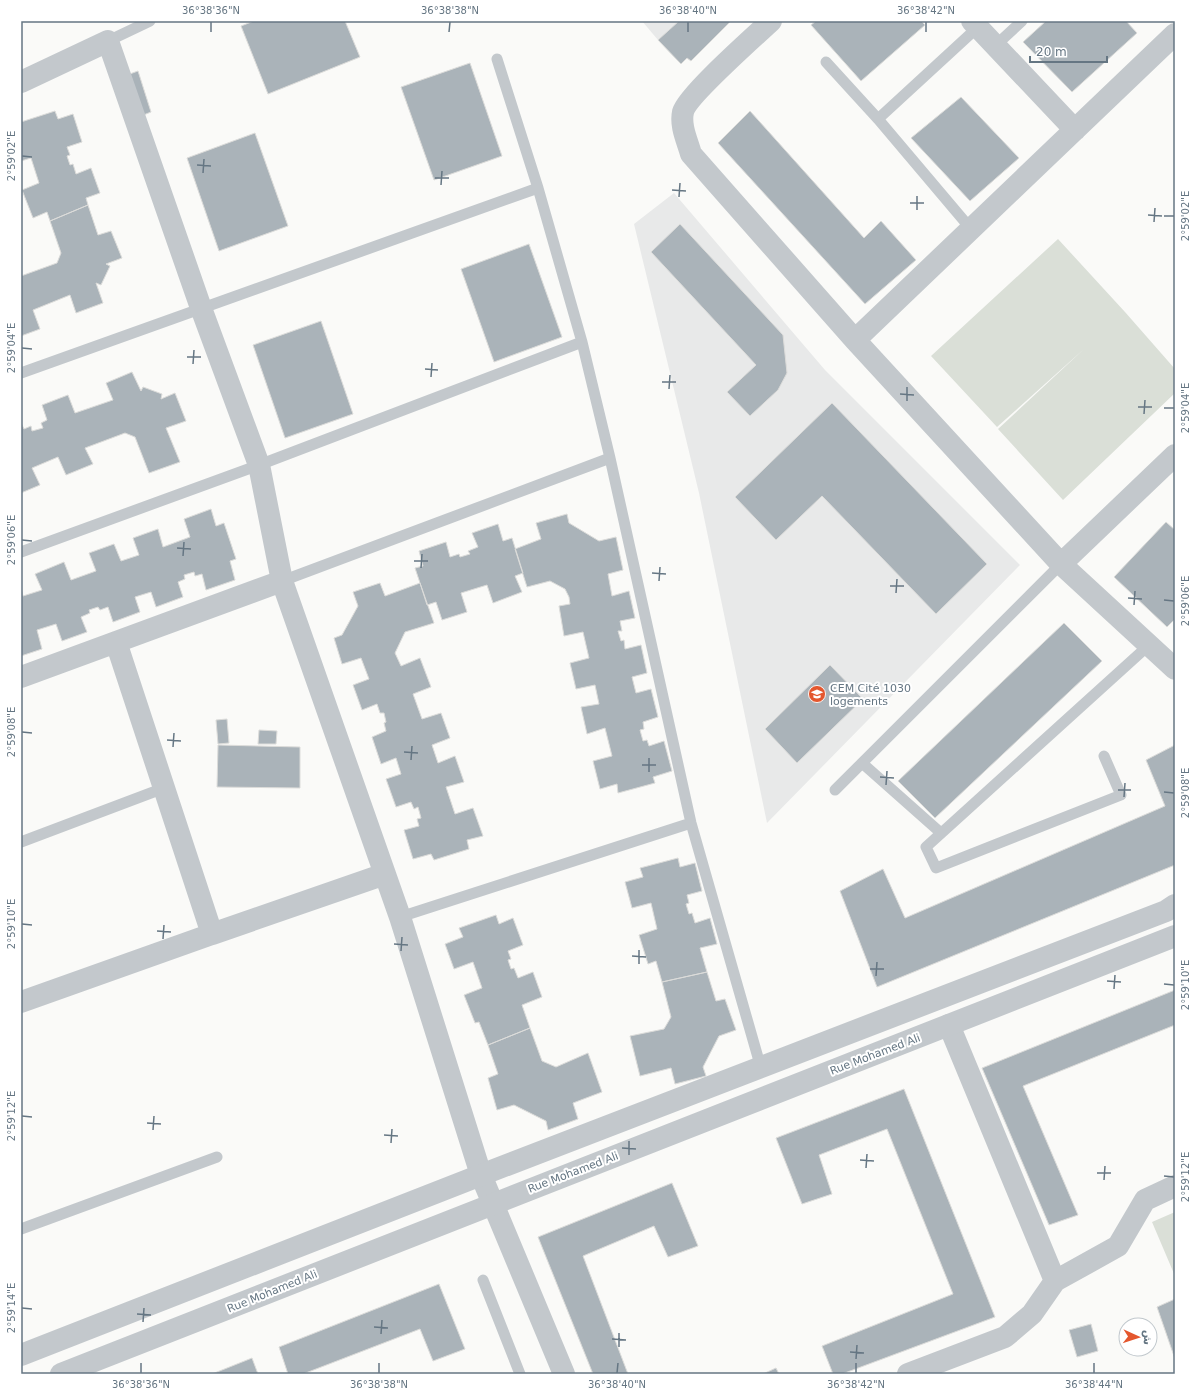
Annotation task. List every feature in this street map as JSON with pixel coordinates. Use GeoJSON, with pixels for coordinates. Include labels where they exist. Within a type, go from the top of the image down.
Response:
{"type":"FeatureCollection","features":[{"type":"Feature","properties":{"kind":"street"},"geometry":{"type":"LineString","coordinates":[[771,21],[696,93],[683,111],[683,130],[691,154],[855,340],[1061,564],[1150,645],[1172,661]]}},
{"type":"Feature","properties":{"kind":"street"},"geometry":{"type":"LineString","coordinates":[[975,24],[1075,130]]}},
{"type":"Feature","properties":{"kind":"street"},"geometry":{"type":"LineString","coordinates":[[855,340],[1175,34]]}},
{"type":"Feature","properties":{"kind":"street"},"geometry":{"type":"LineString","coordinates":[[21,82],[108,41],[201,308],[259,465],[282,582],[400,918],[481,1175],[564,1374]]}},
{"type":"Feature","properties":{"kind":"street"},"geometry":{"type":"LineString","coordinates":[[1061,564],[1175,455]]}},
{"type":"Feature","properties":{"kind":"street"},"geometry":{"type":"LineString","coordinates":[[21,677],[282,582]]}},
{"type":"Feature","properties":{"kind":"street"},"geometry":{"type":"LineString","coordinates":[[116,642],[212,934]]}},
{"type":"Feature","properties":{"kind":"street"},"geometry":{"type":"LineString","coordinates":[[21,1002],[385,874]]}},
{"type":"Feature","properties":{"kind":"street"},"geometry":{"type":"LineString","coordinates":[[21,1355],[481,1175],[1166,911],[1175,905]]}},
{"type":"Feature","properties":{"kind":"street","name":"Rue Mohamed Ali"},"geometry":{"type":"LineString","coordinates":[[61,1374],[1175,936]]}},
{"type":"Feature","properties":{"kind":"street"},"geometry":{"type":"LineString","coordinates":[[949,1025],[1055,1281]]}},
{"type":"Feature","properties":{"kind":"street"},"geometry":{"type":"LineString","coordinates":[[908,1374],[1005,1337],[1032,1314],[1055,1281],[1118,1246],[1145,1200],[1175,1186]]}},
{"type":"Feature","properties":{"kind":"lane"},"geometry":{"type":"LineString","coordinates":[[108,41],[150,21]]}},
{"type":"Feature","properties":{"kind":"lane"},"geometry":{"type":"LineString","coordinates":[[995,46],[1022,21]]}},
{"type":"Feature","properties":{"kind":"lane"},"geometry":{"type":"LineString","coordinates":[[878,119],[975,24]]}},
{"type":"Feature","properties":{"kind":"lane"},"geometry":{"type":"LineString","coordinates":[[497,58],[538,188],[582,342],[610,458],[691,824],[761,1068]]}},
{"type":"Feature","properties":{"kind":"lane"},"geometry":{"type":"LineString","coordinates":[[826,62],[878,119],[971,229]]}},
{"type":"Feature","properties":{"kind":"lane"},"geometry":{"type":"LineString","coordinates":[[21,373],[538,188]]}},
{"type":"Feature","properties":{"kind":"lane"},"geometry":{"type":"LineString","coordinates":[[21,552],[259,465],[582,342]]}},
{"type":"Feature","properties":{"kind":"lane"},"geometry":{"type":"LineString","coordinates":[[282,582],[610,458]]}},
{"type":"Feature","properties":{"kind":"lane"},"geometry":{"type":"LineString","coordinates":[[835,790],[1061,564]]}},
{"type":"Feature","properties":{"kind":"lane"},"geometry":{"type":"LineString","coordinates":[[1104,756],[1121,795],[936,868],[926,847],[1150,645]]}},
{"type":"Feature","properties":{"kind":"lane"},"geometry":{"type":"LineString","coordinates":[[862,763],[941,833]]}},
{"type":"Feature","properties":{"kind":"lane"},"geometry":{"type":"LineString","coordinates":[[21,842],[164,788]]}},
{"type":"Feature","properties":{"kind":"lane"},"geometry":{"type":"LineString","coordinates":[[400,918],[691,824]]}},
{"type":"Feature","properties":{"kind":"lane"},"geometry":{"type":"LineString","coordinates":[[21,1229],[216,1157]]}},
{"type":"Feature","properties":{"kind":"lane"},"geometry":{"type":"LineString","coordinates":[[482,1280],[520,1374]]}},
{"type":"Feature","properties":{"kind":"shaded area"},"geometry":{"type":"Polygon","coordinates":[[[642,21],[731,21],[691,61],[687,58],[681,64],[642,21]]]}},
{"type":"Feature","properties":{"kind":"shaded area","name":"CEM Cité 1030 logements"},"geometry":{"type":"Polygon","coordinates":[[[674,193],[825,370],[1020,565],[767,823],[699,493],[634,224],[674,193]]]}},
{"type":"Feature","properties":{"kind":"shaded area"},"geometry":{"type":"Polygon","coordinates":[[[1058,239],[1175,369],[1175,393],[1063,500],[998,429],[1084,349],[997,427],[931,356],[1058,239]]]}},
{"type":"Feature","properties":{"kind":"shaded area"},"geometry":{"type":"Polygon","coordinates":[[[1175,1212],[1175,1276],[1152,1222],[1175,1212]]]}},
{"type":"Feature","properties":{"kind":"building"},"geometry":{"type":"Polygon","coordinates":[[[254,21],[345,21],[360,57],[268,94],[241,26],[254,21]]]}},
{"type":"Feature","properties":{"kind":"building"},"geometry":{"type":"Polygon","coordinates":[[[679,21],[731,21],[691,61],[687,58],[681,64],[658,40],[679,21]]]}},
{"type":"Feature","properties":{"kind":"building"},"geometry":{"type":"Polygon","coordinates":[[[816,21],[921,21],[925,25],[861,81],[811,25],[816,21]]]}},
{"type":"Feature","properties":{"kind":"building"},"geometry":{"type":"Polygon","coordinates":[[[1046,21],[1126,21],[1137,33],[1072,92],[1023,42],[1046,21]]]}},
{"type":"Feature","properties":{"kind":"building"},"geometry":{"type":"Polygon","coordinates":[[[470,63],[502,156],[434,180],[401,87],[470,63]]]}},
{"type":"Feature","properties":{"kind":"building"},"geometry":{"type":"Polygon","coordinates":[[[138,71],[151,112],[141,116],[127,75],[138,71]]]}},
{"type":"Feature","properties":{"kind":"building"},"geometry":{"type":"Polygon","coordinates":[[[961,97],[1019,158],[970,201],[911,138],[961,97]]]}},
{"type":"Feature","properties":{"kind":"building"},"geometry":{"type":"Polygon","coordinates":[[[55,111],[58,119],[73,114],[82,142],[67,147],[70,155],[67,156],[70,165],[73,164],[76,174],[91,168],[100,193],[86,198],[88,205],[50,221],[47,212],[33,218],[22,190],[39,183],[31,158],[21,161],[21,122],[55,111]]]}},
{"type":"Feature","properties":{"kind":"building"},"geometry":{"type":"Polygon","coordinates":[[[750,111],[864,238],[881,221],[916,260],[865,304],[718,143],[750,111]]]}},
{"type":"Feature","properties":{"kind":"building"},"geometry":{"type":"Polygon","coordinates":[[[255,133],[288,226],[219,251],[187,158],[255,133]]]}},
{"type":"Feature","properties":{"kind":"building"},"geometry":{"type":"Polygon","coordinates":[[[88,205],[98,235],[111,231],[122,258],[106,264],[110,266],[101,285],[96,283],[103,303],[76,313],[70,295],[33,310],[40,329],[21,336],[21,276],[57,263],[61,253],[50,221],[88,205]]]}},
{"type":"Feature","properties":{"kind":"building"},"geometry":{"type":"Polygon","coordinates":[[[680,224],[783,335],[787,373],[778,390],[750,416],[727,392],[756,365],[651,252],[680,224]]]}},
{"type":"Feature","properties":{"kind":"building"},"geometry":{"type":"Polygon","coordinates":[[[529,244],[562,337],[494,362],[461,269],[529,244]]]}},
{"type":"Feature","properties":{"kind":"building"},"geometry":{"type":"Polygon","coordinates":[[[321,321],[353,414],[285,438],[253,345],[321,321]]]}},
{"type":"Feature","properties":{"kind":"building"},"geometry":{"type":"Polygon","coordinates":[[[132,372],[141,391],[143,387],[162,394],[161,399],[175,393],[186,421],[166,428],[180,462],[149,473],[135,437],[125,433],[85,448],[93,464],[66,475],[58,457],[32,468],[40,485],[21,493],[21,423],[24,429],[31,426],[32,431],[43,428],[41,423],[47,420],[42,405],[68,395],[75,413],[113,400],[106,383],[132,372]]]}},
{"type":"Feature","properties":{"kind":"building"},"geometry":{"type":"Polygon","coordinates":[[[832,403],[987,564],[936,614],[822,496],[776,540],[735,497],[832,403]]]}},
{"type":"Feature","properties":{"kind":"building"},"geometry":{"type":"Polygon","coordinates":[[[211,509],[216,526],[224,523],[236,559],[230,561],[235,580],[206,590],[202,574],[195,576],[194,572],[184,575],[185,579],[178,582],[183,597],[156,607],[151,592],[135,597],[140,612],[113,622],[108,607],[100,610],[98,607],[89,610],[90,613],[81,617],[87,632],[62,641],[56,624],[37,630],[42,649],[21,656],[21,588],[23,596],[42,590],[35,574],[64,562],[71,580],[96,571],[89,553],[114,544],[121,561],[139,555],[133,538],[158,529],[163,547],[190,537],[184,519],[211,509]]]}},
{"type":"Feature","properties":{"kind":"building"},"geometry":{"type":"Polygon","coordinates":[[[567,514],[569,523],[599,541],[616,537],[623,570],[608,574],[612,596],[629,591],[635,618],[620,621],[622,631],[618,631],[621,641],[624,640],[625,649],[641,645],[647,673],[632,677],[636,693],[651,689],[658,717],[643,722],[644,729],[640,730],[643,741],[647,740],[649,746],[664,741],[672,771],[653,777],[655,783],[618,793],[617,784],[600,789],[593,761],[612,756],[605,728],[587,734],[581,707],[599,704],[595,685],[576,689],[570,663],[589,658],[583,632],[564,636],[559,606],[570,604],[569,597],[565,589],[550,581],[527,587],[515,549],[541,539],[536,523],[567,514]]]}},
{"type":"Feature","properties":{"kind":"building"},"geometry":{"type":"Polygon","coordinates":[[[1166,522],[1175,530],[1175,619],[1167,627],[1114,577],[1166,522]]]}},
{"type":"Feature","properties":{"kind":"building"},"geometry":{"type":"Polygon","coordinates":[[[498,524],[503,541],[512,538],[523,573],[515,576],[522,592],[493,603],[487,585],[461,593],[467,612],[442,620],[436,602],[427,605],[415,568],[423,566],[419,551],[446,542],[450,557],[459,554],[460,557],[470,554],[468,551],[478,547],[472,533],[498,524]]]}},
{"type":"Feature","properties":{"kind":"building"},"geometry":{"type":"Polygon","coordinates":[[[380,583],[385,596],[420,583],[434,623],[405,632],[395,653],[401,666],[420,658],[431,687],[413,694],[422,719],[441,713],[450,738],[432,745],[438,763],[455,756],[464,782],[446,787],[455,814],[473,808],[483,836],[467,840],[469,849],[434,860],[431,854],[413,859],[404,830],[419,826],[417,819],[421,818],[418,807],[414,809],[411,802],[396,807],[386,779],[401,774],[396,758],[381,764],[372,737],[386,731],[384,713],[380,713],[377,704],[362,710],[353,685],[369,679],[361,658],[342,664],[334,638],[342,635],[358,606],[353,592],[380,583]]]}},
{"type":"Feature","properties":{"kind":"building"},"geometry":{"type":"Polygon","coordinates":[[[1064,623],[1102,661],[935,818],[898,781],[1064,623]]]}},
{"type":"Feature","properties":{"kind":"building"},"geometry":{"type":"Polygon","coordinates":[[[830,665],[863,699],[797,763],[765,729],[830,665]]]}},
{"type":"Feature","properties":{"kind":"building"},"geometry":{"type":"Polygon","coordinates":[[[227,719],[229,743],[218,744],[216,720],[227,719]]]}},
{"type":"Feature","properties":{"kind":"building"},"geometry":{"type":"Polygon","coordinates":[[[259,730],[277,731],[276,744],[258,744],[259,730]]]}},
{"type":"Feature","properties":{"kind":"building"},"geometry":{"type":"Polygon","coordinates":[[[218,745],[300,747],[300,788],[217,787],[218,745]]]}},
{"type":"Feature","properties":{"kind":"building"},"geometry":{"type":"Polygon","coordinates":[[[1175,745],[1175,865],[877,987],[840,891],[883,869],[905,918],[1165,806],[1146,760],[1175,745]]]}},
{"type":"Feature","properties":{"kind":"building"},"geometry":{"type":"Polygon","coordinates":[[[678,858],[680,867],[695,863],[702,891],[687,895],[689,903],[686,904],[689,914],[692,913],[695,923],[710,918],[717,944],[700,948],[707,972],[662,982],[656,961],[648,964],[639,935],[657,929],[651,903],[632,908],[625,882],[643,877],[640,868],[678,858]]]}},
{"type":"Feature","properties":{"kind":"building"},"geometry":{"type":"Polygon","coordinates":[[[496,915],[499,924],[513,918],[523,945],[508,951],[511,959],[508,960],[511,969],[514,968],[518,978],[533,972],[542,997],[522,1005],[530,1028],[488,1045],[479,1022],[475,1023],[464,995],[482,988],[473,962],[454,969],[445,944],[463,937],[459,928],[496,915]]]}},
{"type":"Feature","properties":{"kind":"building"},"geometry":{"type":"Polygon","coordinates":[[[707,972],[716,1001],[725,999],[736,1030],[719,1036],[703,1067],[706,1076],[675,1084],[671,1068],[640,1076],[630,1036],[664,1029],[671,1017],[662,982],[707,972]]]}},
{"type":"Feature","properties":{"kind":"building"},"geometry":{"type":"Polygon","coordinates":[[[1175,990],[1175,1025],[1023,1086],[1078,1215],[1049,1225],[982,1068],[1175,990]]]}},
{"type":"Feature","properties":{"kind":"building"},"geometry":{"type":"Polygon","coordinates":[[[530,1028],[542,1061],[556,1067],[588,1053],[602,1092],[573,1103],[578,1119],[548,1130],[546,1121],[514,1105],[497,1110],[488,1078],[498,1074],[488,1045],[530,1028]]]}},
{"type":"Feature","properties":{"kind":"building"},"geometry":{"type":"Polygon","coordinates":[[[904,1089],[995,1317],[842,1374],[833,1374],[822,1346],[953,1294],[887,1129],[819,1155],[832,1194],[802,1204],[776,1138],[904,1089]]]}},
{"type":"Feature","properties":{"kind":"building"},"geometry":{"type":"Polygon","coordinates":[[[672,1183],[698,1246],[668,1257],[654,1226],[583,1256],[628,1374],[593,1374],[538,1237],[672,1183]]]}},
{"type":"Feature","properties":{"kind":"building"},"geometry":{"type":"Polygon","coordinates":[[[439,1284],[465,1349],[433,1361],[420,1329],[303,1374],[288,1374],[279,1347],[439,1284]]]}},
{"type":"Feature","properties":{"kind":"building"},"geometry":{"type":"Polygon","coordinates":[[[1175,1299],[1175,1359],[1157,1307],[1175,1299]]]}},
{"type":"Feature","properties":{"kind":"building"},"geometry":{"type":"Polygon","coordinates":[[[1091,1324],[1098,1351],[1077,1357],[1069,1330],[1091,1324]]]}},
{"type":"Feature","properties":{"kind":"building"},"geometry":{"type":"Polygon","coordinates":[[[252,1358],[258,1374],[212,1374],[252,1358]]]}},
{"type":"Feature","properties":{"kind":"building"},"geometry":{"type":"Polygon","coordinates":[[[776,1368],[779,1374],[763,1374],[776,1368]]]}},
{"type":"Feature","properties":{"kind":"place","name":"CEM Cité 1030 logements"},"geometry":{"type":"Point","coordinates":[817,694]}}]}
